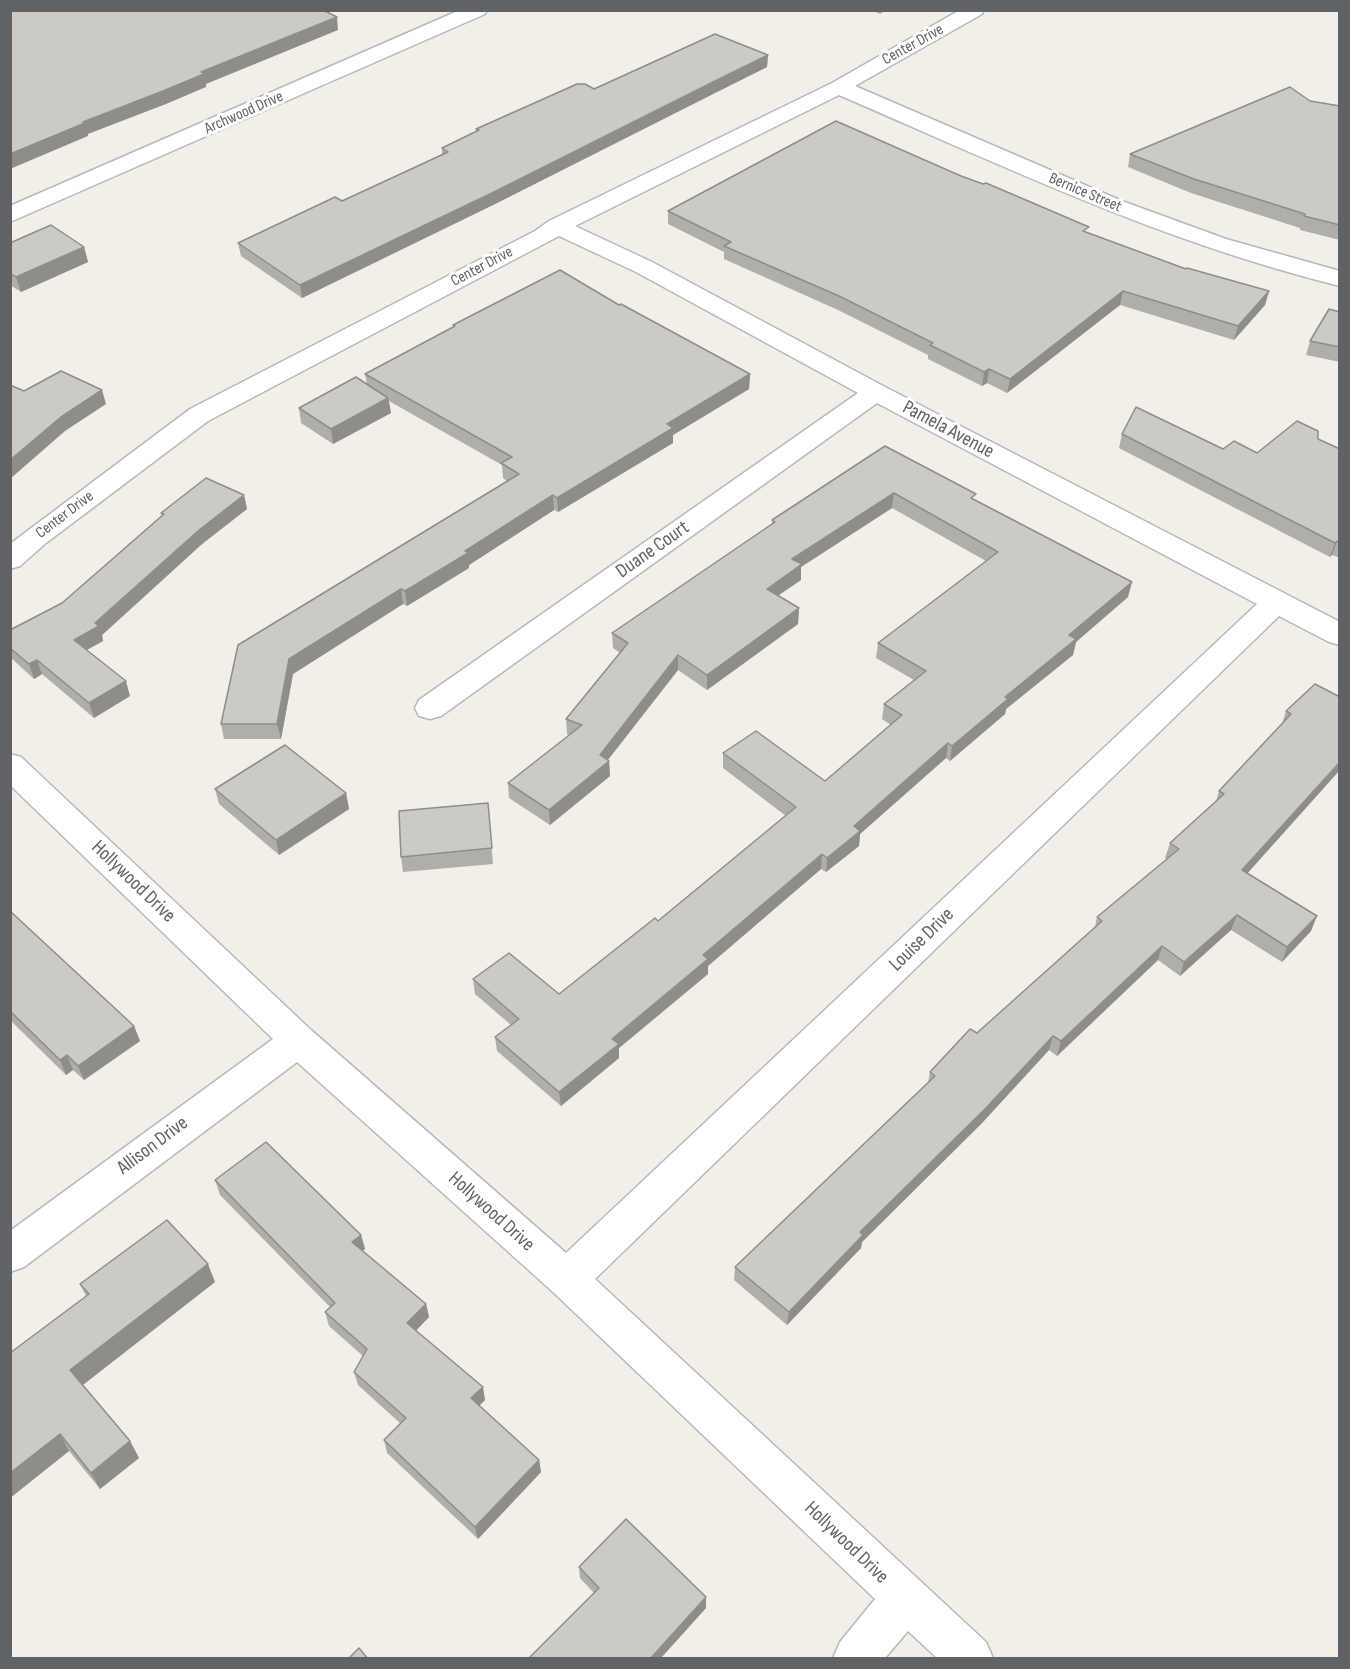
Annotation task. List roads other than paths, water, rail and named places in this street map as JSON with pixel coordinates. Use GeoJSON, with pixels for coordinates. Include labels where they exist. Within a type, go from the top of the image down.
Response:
{"type":"FeatureCollection","features":[{"type":"Feature","properties":{"kind":"street","name":"Archwood Drive"},"geometry":{"type":"LineString","coordinates":[[10,215],[478,10]]}},
{"type":"Feature","properties":{"kind":"street","name":"Center Drive"},"geometry":{"type":"LineString","coordinates":[[10,560],[36,537],[199,415],[543,236],[557,226],[839,87],[975,10]]}},
{"type":"Feature","properties":{"kind":"street","name":"Bernice Street"},"geometry":{"type":"LineString","coordinates":[[839,87],[1114,206],[1218,244],[1340,279]]}},
{"type":"Feature","properties":{"kind":"street","name":"Pamela Avenue"},"geometry":{"type":"LineString","coordinates":[[557,226],[644,267],[876,392],[1340,635]]}},
{"type":"Feature","properties":{"kind":"street","name":"Duane Court"},"geometry":{"type":"LineString","coordinates":[[430,708],[876,392]]}},
{"type":"Feature","properties":{"kind":"street","name":"Louise Drive"},"geometry":{"type":"LineString","coordinates":[[567,1279],[1277,601]]}},
{"type":"Feature","properties":{"kind":"street","name":"Hollywood Drive"},"geometry":{"type":"LineString","coordinates":[[10,765],[298,1041],[567,1279],[970,1659]]}},
{"type":"Feature","properties":{"kind":"street","name":"Allison Drive"},"geometry":{"type":"LineString","coordinates":[[10,1254],[207,1106],[298,1041]]}},
{"type":"Feature","properties":{"kind":"street"},"geometry":{"type":"LineString","coordinates":[[856,1659],[904,1599]]}}]}
